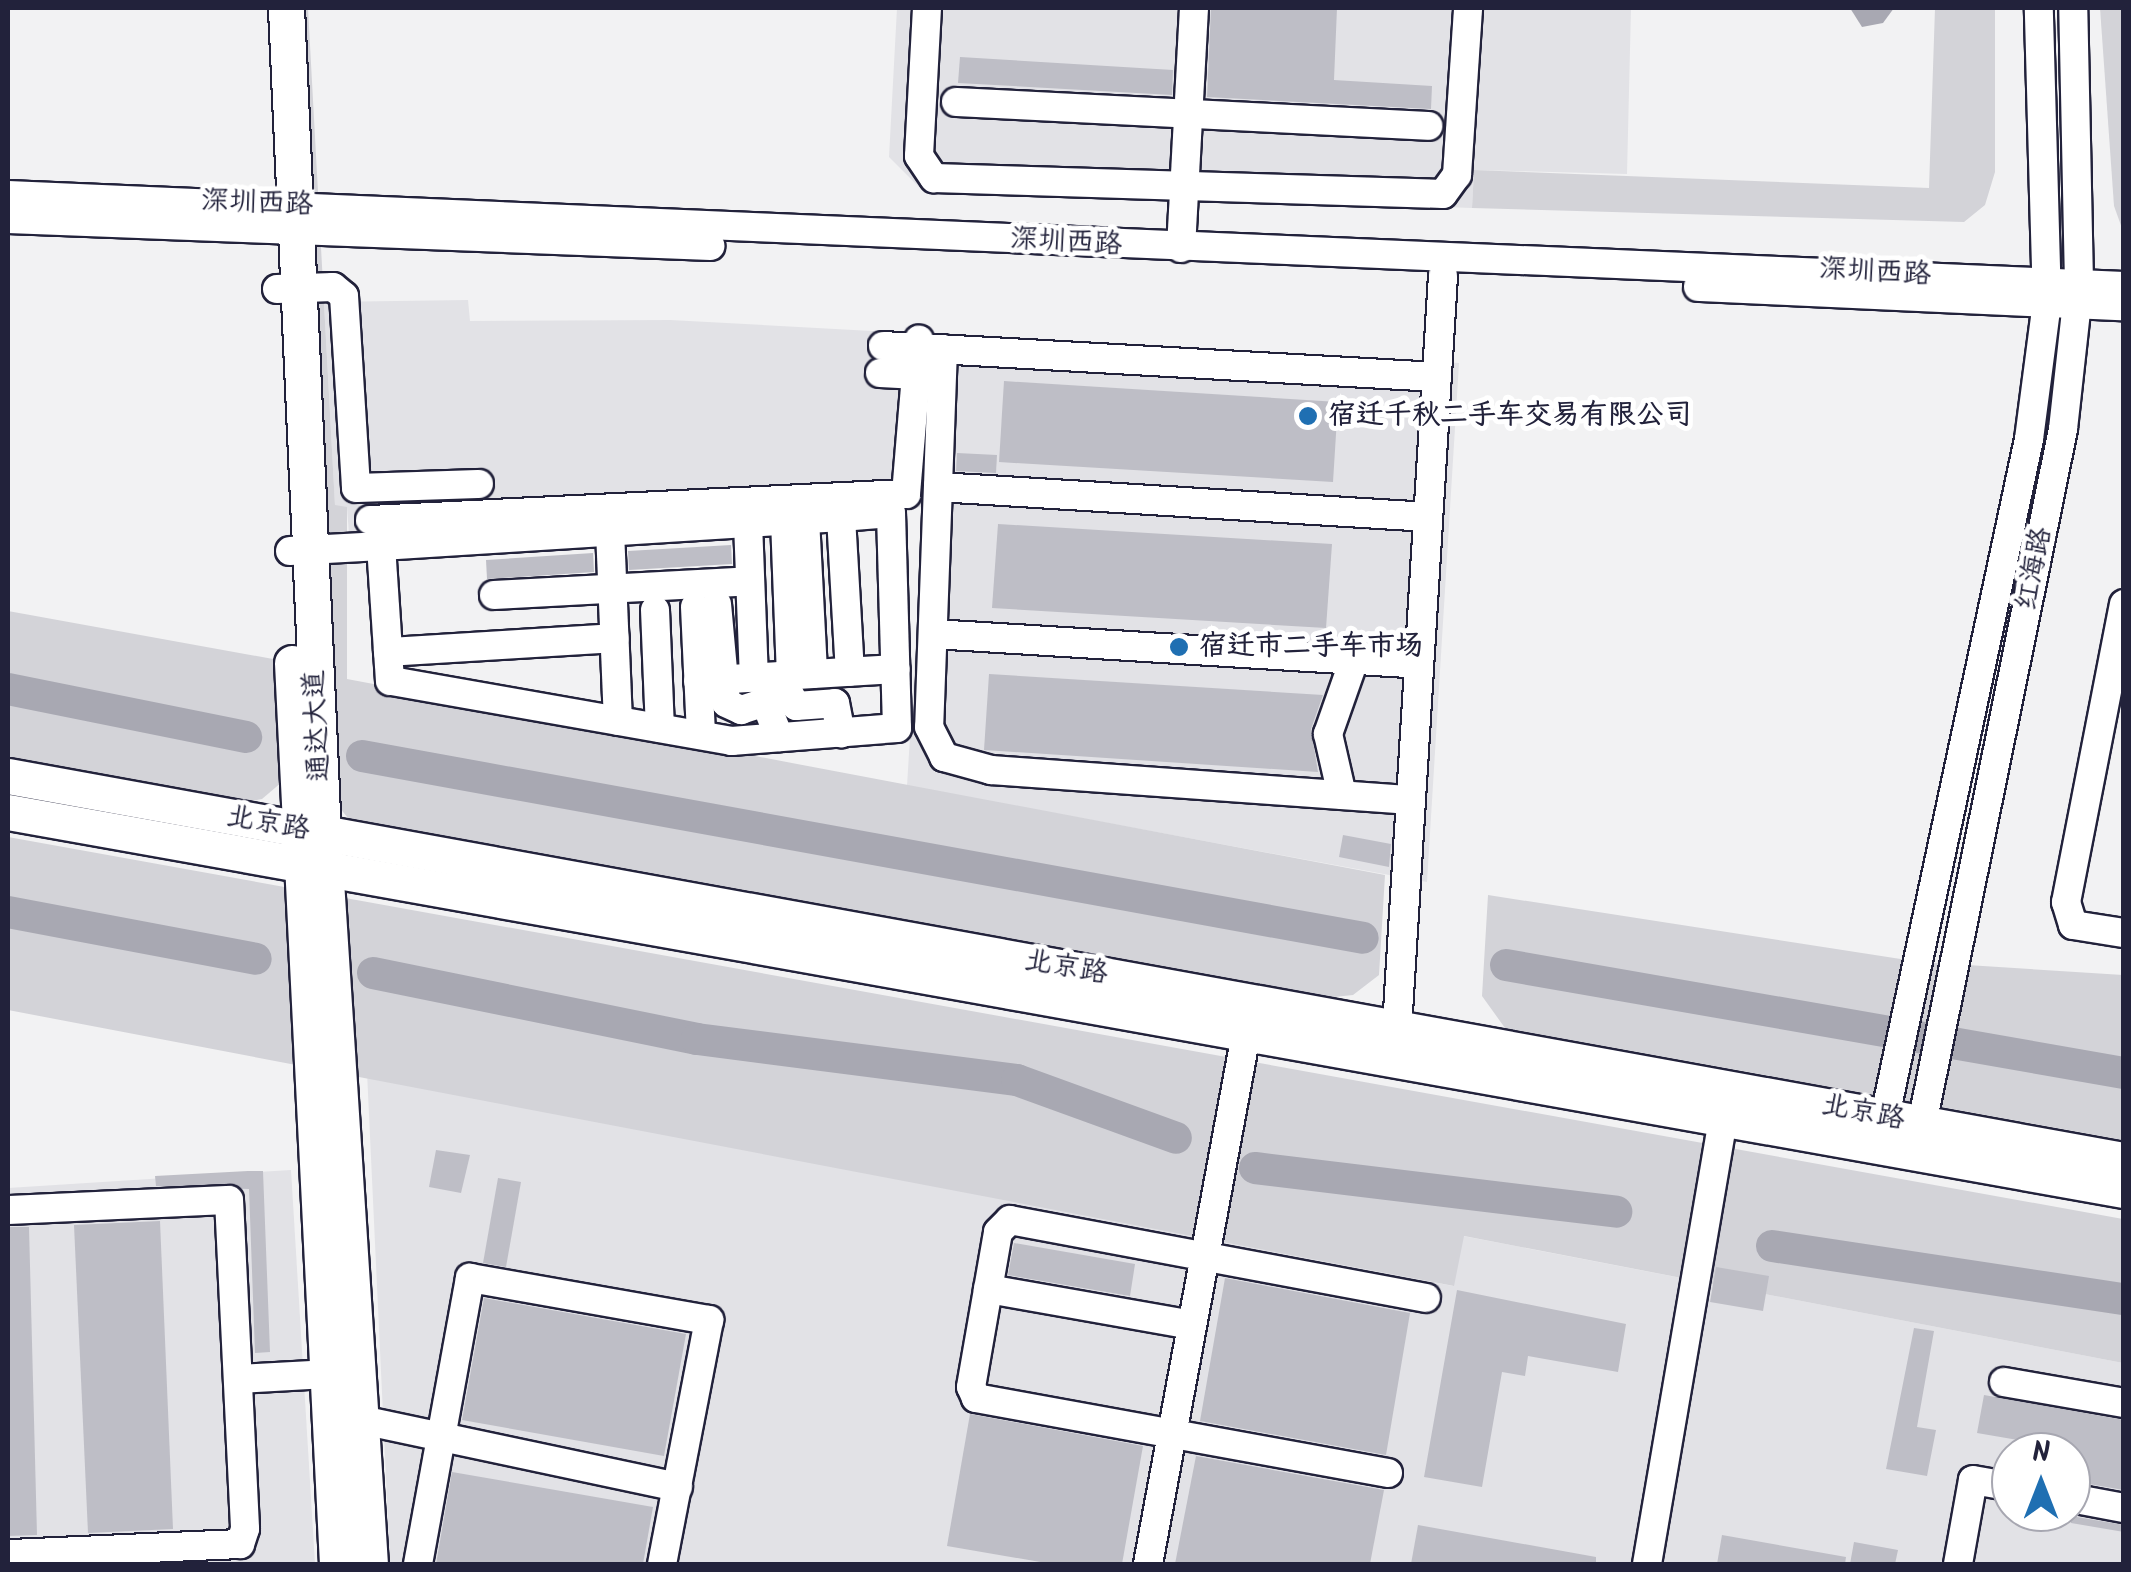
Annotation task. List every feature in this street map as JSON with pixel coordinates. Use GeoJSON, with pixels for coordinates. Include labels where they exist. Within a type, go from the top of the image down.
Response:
{"type":"FeatureCollection","features":[{"type":"Feature","properties":{"kind":"main road","name":"通达大道"},"geometry":{"type":"LineString","coordinates":[[262,8],[284,219],[309,832],[343,1373],[337,1564]]}},
{"type":"Feature","properties":{"kind":"main road","name":"通达大道"},"geometry":{"type":"LineString","coordinates":[[284,219],[286,8]]}},
{"type":"Feature","properties":{"kind":"main road","name":"北京路"},"geometry":{"type":"LineString","coordinates":[[8,776],[2124,1160]]}},
{"type":"Feature","properties":{"kind":"main road","name":"北京路"},"geometry":{"type":"LineString","coordinates":[[8,812],[2124,1190]]}},
{"type":"Feature","properties":{"kind":"main road","name":"通达大道"},"geometry":{"type":"LineString","coordinates":[[343,1373],[362,1420],[370,1564]]}},
{"type":"Feature","properties":{"kind":"street"},"geometry":{"type":"LineString","coordinates":[[927,8],[919,156],[934,178],[1443,194],[1458,175],[1468,8]]}},
{"type":"Feature","properties":{"kind":"street"},"geometry":{"type":"LineString","coordinates":[[1181,248],[1194,8]]}},
{"type":"Feature","properties":{"kind":"street","name":"红海路"},"geometry":{"type":"LineString","coordinates":[[1885,1116],[2028,439],[2047,292],[2039,8]]}},
{"type":"Feature","properties":{"kind":"street","name":"红海路"},"geometry":{"type":"LineString","coordinates":[[1922,1124],[2063,429],[2079,294],[2073,8]]}},
{"type":"Feature","properties":{"kind":"street"},"geometry":{"type":"LineString","coordinates":[[956,102],[1428,126]]}},
{"type":"Feature","properties":{"kind":"street","name":"深圳西路"},"geometry":{"type":"LineString","coordinates":[[8,194],[284,219],[1443,275],[2047,292]]}},
{"type":"Feature","properties":{"kind":"street","name":"深圳西路"},"geometry":{"type":"LineString","coordinates":[[8,220],[284,219],[1181,248],[2047,292],[2079,294],[2124,306]]}},
{"type":"Feature","properties":{"kind":"street"},"geometry":{"type":"LineString","coordinates":[[1397,1028],[1443,275]]}},
{"type":"Feature","properties":{"kind":"street","name":"深圳西路"},"geometry":{"type":"LineString","coordinates":[[2079,294],[2124,286]]}},
{"type":"Feature","properties":{"kind":"street"},"geometry":{"type":"LineString","coordinates":[[288,289],[344,296],[356,488],[479,484]]}},
{"type":"Feature","properties":{"kind":"street"},"geometry":{"type":"LineString","coordinates":[[882,360],[925,353],[1437,377]]}},
{"type":"Feature","properties":{"kind":"street"},"geometry":{"type":"LineString","coordinates":[[925,353],[938,487],[932,745],[962,766],[1411,800]]}},
{"type":"Feature","properties":{"kind":"street"},"geometry":{"type":"LineString","coordinates":[[300,551],[438,517],[906,494],[925,353]]}},
{"type":"Feature","properties":{"kind":"street"},"geometry":{"type":"LineString","coordinates":[[438,486],[438,517]]}},
{"type":"Feature","properties":{"kind":"street"},"geometry":{"type":"LineString","coordinates":[[938,487],[1428,516]]}},
{"type":"Feature","properties":{"kind":"street"},"geometry":{"type":"LineString","coordinates":[[891,514],[889,670],[897,728],[779,737],[701,736],[390,680],[376,533],[610,531],[891,514]]}},
{"type":"Feature","properties":{"kind":"street"},"geometry":{"type":"LineString","coordinates":[[841,517],[850,672]]}},
{"type":"Feature","properties":{"kind":"street"},"geometry":{"type":"LineString","coordinates":[[785,676],[787,571],[795,520]]}},
{"type":"Feature","properties":{"kind":"street"},"geometry":{"type":"LineString","coordinates":[[785,676],[795,520]]}},
{"type":"Feature","properties":{"kind":"street"},"geometry":{"type":"LineString","coordinates":[[748,523],[750,577],[796,706],[836,703],[840,733]]}},
{"type":"Feature","properties":{"kind":"street"},"geometry":{"type":"LineString","coordinates":[[610,531],[618,721]]}},
{"type":"Feature","properties":{"kind":"street"},"geometry":{"type":"LineString","coordinates":[[494,594],[613,588],[787,571]]}},
{"type":"Feature","properties":{"kind":"street"},"geometry":{"type":"LineString","coordinates":[[2124,604],[2066,902],[2073,925],[2124,933]]}},
{"type":"Feature","properties":{"kind":"street"},"geometry":{"type":"LineString","coordinates":[[701,736],[710,681],[706,606]]}},
{"type":"Feature","properties":{"kind":"street"},"geometry":{"type":"LineString","coordinates":[[655,610],[660,728]]}},
{"type":"Feature","properties":{"kind":"street"},"geometry":{"type":"LineString","coordinates":[[933,634],[1419,664]]}},
{"type":"Feature","properties":{"kind":"street"},"geometry":{"type":"LineString","coordinates":[[389,660],[615,646]]}},
{"type":"Feature","properties":{"kind":"street"},"geometry":{"type":"LineString","coordinates":[[1342,795],[1328,734],[1354,660]]}},
{"type":"Feature","properties":{"kind":"street"},"geometry":{"type":"LineString","coordinates":[[710,681],[889,670]]}},
{"type":"Feature","properties":{"kind":"street"},"geometry":{"type":"LineString","coordinates":[[710,681],[732,708],[773,707],[779,737]]}},
{"type":"Feature","properties":{"kind":"street"},"geometry":{"type":"LineString","coordinates":[[1148,1564],[1246,1034]]}},
{"type":"Feature","properties":{"kind":"street"},"geometry":{"type":"LineString","coordinates":[[1648,1564],[1723,1119]]}},
{"type":"Feature","properties":{"kind":"street"},"geometry":{"type":"LineString","coordinates":[[8,1210],[229,1200],[239,1379],[240,1544],[8,1554]]}},
{"type":"Feature","properties":{"kind":"street"},"geometry":{"type":"LineString","coordinates":[[1388,1473],[976,1398],[988,1289],[1005,1220],[1426,1298]]}},
{"type":"Feature","properties":{"kind":"street"},"geometry":{"type":"LineString","coordinates":[[418,1564],[438,1436],[470,1278],[709,1320],[662,1564]]}},
{"type":"Feature","properties":{"kind":"street"},"geometry":{"type":"LineString","coordinates":[[988,1289],[1192,1325]]}},
{"type":"Feature","properties":{"kind":"street"},"geometry":{"type":"LineString","coordinates":[[239,1379],[343,1373]]}},
{"type":"Feature","properties":{"kind":"street"},"geometry":{"type":"LineString","coordinates":[[2004,1382],[2124,1402]]}},
{"type":"Feature","properties":{"kind":"street"},"geometry":{"type":"LineString","coordinates":[[362,1420],[678,1487]]}},
{"type":"Feature","properties":{"kind":"street"},"geometry":{"type":"LineString","coordinates":[[1958,1564],[1973,1480],[1991,1483]]}},
{"type":"Feature","properties":{"kind":"street"},"geometry":{"type":"LineString","coordinates":[[2091,1502],[2124,1508]]}},
{"type":"Feature","properties":{"kind":"shaded area"},"geometry":{"type":"Polygon","coordinates":[[[297,8],[308,8],[335,505],[347,507],[347,679],[1385,875],[1379,975],[1353,995],[1334,997],[348,818],[330,796],[297,8]]]}},
{"type":"Feature","properties":{"kind":"shaded area"},"geometry":{"type":"Polygon","coordinates":[[[897,8],[1631,8],[1627,174],[1474,170],[1472,208],[920,188],[889,157],[897,8]]]}},
{"type":"Feature","properties":{"kind":"shaded area"},"geometry":{"type":"Polygon","coordinates":[[[1850,8],[1894,8],[1883,23],[1862,27],[1850,8]]]}},
{"type":"Feature","properties":{"kind":"shaded area"},"geometry":{"type":"Polygon","coordinates":[[[1935,8],[1995,8],[1995,172],[1985,205],[1964,222],[1472,208],[1474,170],[1929,188],[1935,8]]]}},
{"type":"Feature","properties":{"kind":"shaded area"},"geometry":{"type":"Polygon","coordinates":[[[2100,8],[2123,8],[2123,231],[2114,206],[2100,8]]]}},
{"type":"Feature","properties":{"kind":"shaded area","name":"宿迁市二手车市场"},"geometry":{"type":"Polygon","coordinates":[[[468,300],[470,321],[670,320],[1459,363],[1427,882],[907,786],[924,507],[349,534],[347,508],[335,506],[324,302],[468,300]]]}},
{"type":"Feature","properties":{"kind":"shaded area"},"geometry":{"type":"Polygon","coordinates":[[[8,611],[284,661],[289,776],[262,799],[240,803],[8,761],[8,611]]]}},
{"type":"Feature","properties":{"kind":"shaded area"},"geometry":{"type":"Polygon","coordinates":[[[8,837],[2123,1219],[2123,1363],[1464,1236],[1454,1286],[8,1010],[8,837]]]}},
{"type":"Feature","properties":{"kind":"shaded area"},"geometry":{"type":"Polygon","coordinates":[[[1488,895],[1920,962],[2123,975],[2123,1140],[1505,1028],[1482,996],[1488,895]]]}},
{"type":"Feature","properties":{"kind":"shaded area"},"geometry":{"type":"Polygon","coordinates":[[[367,1072],[1453,1286],[1463,1236],[2123,1363],[2123,1564],[390,1564],[367,1072]]]}},
{"type":"Feature","properties":{"kind":"shaded area"},"geometry":{"type":"Polygon","coordinates":[[[291,1170],[315,1564],[8,1564],[8,1188],[291,1170]]]}},
{"type":"Feature","properties":{"kind":"building"},"geometry":{"type":"Polygon","coordinates":[[[1211,8],[1337,8],[1334,80],[1432,86],[1431,109],[1207,97],[1211,8]]]}},
{"type":"Feature","properties":{"kind":"building"},"geometry":{"type":"Polygon","coordinates":[[[960,57],[1173,70],[1172,95],[958,83],[960,57]]]}},
{"type":"Feature","properties":{"kind":"building"},"geometry":{"type":"Polygon","coordinates":[[[1004,381],[1338,402],[1333,482],[999,462],[1004,381]]]}},
{"type":"Feature","properties":{"kind":"building"},"geometry":{"type":"Polygon","coordinates":[[[957,453],[997,455],[996,473],[956,471],[957,453]]]}},
{"type":"Feature","properties":{"kind":"building"},"geometry":{"type":"Polygon","coordinates":[[[998,524],[1332,544],[1326,628],[992,608],[998,524]]]}},
{"type":"Feature","properties":{"kind":"building"},"geometry":{"type":"Polygon","coordinates":[[[731,545],[732,564],[629,570],[628,551],[731,545]]]}},
{"type":"Feature","properties":{"kind":"building"},"geometry":{"type":"Polygon","coordinates":[[[593,553],[594,572],[487,579],[486,560],[593,553]]]}},
{"type":"Feature","properties":{"kind":"building"},"geometry":{"type":"Polygon","coordinates":[[[989,674],[1323,695],[1311,729],[1318,772],[984,750],[989,674]]]}},
{"type":"Feature","properties":{"kind":"building"},"geometry":{"type":"Polygon","coordinates":[[[1343,835],[1391,844],[1389,867],[1339,857],[1343,835]]]}},
{"type":"Feature","properties":{"kind":"building"},"geometry":{"type":"Polygon","coordinates":[[[436,1150],[470,1155],[461,1193],[429,1187],[436,1150]]]}},
{"type":"Feature","properties":{"kind":"building"},"geometry":{"type":"Polygon","coordinates":[[[263,1171],[270,1352],[255,1353],[249,1189],[156,1186],[155,1176],[263,1171]]]}},
{"type":"Feature","properties":{"kind":"building"},"geometry":{"type":"Polygon","coordinates":[[[498,1178],[521,1182],[506,1267],[483,1263],[498,1178]]]}},
{"type":"Feature","properties":{"kind":"building"},"geometry":{"type":"Polygon","coordinates":[[[160,1221],[173,1529],[88,1533],[74,1225],[160,1221]]]}},
{"type":"Feature","properties":{"kind":"building"},"geometry":{"type":"Polygon","coordinates":[[[8,1227],[29,1227],[37,1535],[8,1536],[8,1227]]]}},
{"type":"Feature","properties":{"kind":"building"},"geometry":{"type":"Polygon","coordinates":[[[1014,1243],[1135,1264],[1130,1296],[1008,1275],[1014,1243]]]}},
{"type":"Feature","properties":{"kind":"building"},"geometry":{"type":"Polygon","coordinates":[[[1716,1267],[1769,1276],[1763,1311],[1710,1302],[1716,1267]]]}},
{"type":"Feature","properties":{"kind":"building"},"geometry":{"type":"Polygon","coordinates":[[[1225,1278],[1410,1313],[1386,1455],[1200,1421],[1225,1278]]]}},
{"type":"Feature","properties":{"kind":"building"},"geometry":{"type":"Polygon","coordinates":[[[1457,1290],[1626,1324],[1618,1372],[1528,1356],[1525,1376],[1502,1372],[1482,1487],[1424,1477],[1457,1290]]]}},
{"type":"Feature","properties":{"kind":"building"},"geometry":{"type":"Polygon","coordinates":[[[484,1298],[686,1334],[664,1456],[462,1420],[484,1298]]]}},
{"type":"Feature","properties":{"kind":"building"},"geometry":{"type":"Polygon","coordinates":[[[1914,1328],[1934,1331],[1917,1427],[1936,1430],[1927,1476],[1886,1469],[1914,1328]]]}},
{"type":"Feature","properties":{"kind":"building"},"geometry":{"type":"Polygon","coordinates":[[[1984,1395],[2124,1420],[2124,1490],[2091,1484],[2091,1432],[1977,1433],[1984,1395]]]}},
{"type":"Feature","properties":{"kind":"building"},"geometry":{"type":"Polygon","coordinates":[[[970,1414],[1143,1446],[1122,1564],[1052,1564],[947,1546],[970,1414]]]}},
{"type":"Feature","properties":{"kind":"building"},"geometry":{"type":"Polygon","coordinates":[[[1196,1456],[1384,1490],[1370,1564],[1175,1564],[1196,1456]]]}},
{"type":"Feature","properties":{"kind":"building"},"geometry":{"type":"Polygon","coordinates":[[[452,1472],[653,1507],[643,1564],[436,1564],[452,1472]]]}},
{"type":"Feature","properties":{"kind":"building"},"geometry":{"type":"Polygon","coordinates":[[[2091,1519],[2124,1525],[2124,1532],[2091,1526],[2091,1519]]]}},
{"type":"Feature","properties":{"kind":"building"},"geometry":{"type":"Polygon","coordinates":[[[1418,1525],[1596,1557],[1596,1564],[1411,1564],[1418,1525]]]}},
{"type":"Feature","properties":{"kind":"building"},"geometry":{"type":"Polygon","coordinates":[[[1722,1535],[1846,1557],[1845,1564],[1717,1564],[1722,1535]]]}},
{"type":"Feature","properties":{"kind":"building"},"geometry":{"type":"Polygon","coordinates":[[[1854,1542],[1898,1550],[1895,1564],[1850,1564],[1854,1542]]]}},
{"type":"Feature","properties":{"kind":"waterway"},"geometry":{"type":"LineString","coordinates":[[8,689],[246,737]]}},
{"type":"Feature","properties":{"kind":"waterway"},"geometry":{"type":"LineString","coordinates":[[362,756],[1363,938]]}},
{"type":"Feature","properties":{"kind":"waterway"},"geometry":{"type":"LineString","coordinates":[[8,912],[256,959]]}},
{"type":"Feature","properties":{"kind":"waterway"},"geometry":{"type":"LineString","coordinates":[[1506,965],[2124,1073]]}},
{"type":"Feature","properties":{"kind":"waterway"},"geometry":{"type":"LineString","coordinates":[[373,973],[697,1039],[1017,1080],[1176,1138]]}},
{"type":"Feature","properties":{"kind":"waterway"},"geometry":{"type":"LineString","coordinates":[[1255,1168],[1616,1212]]}},
{"type":"Feature","properties":{"kind":"waterway"},"geometry":{"type":"LineString","coordinates":[[1772,1246],[2124,1299]]}},
{"type":"Feature","properties":{"kind":"place","name":"宿迁千秋二手车交易有限公司"},"geometry":{"type":"Point","coordinates":[1308,416]}},
{"type":"Feature","properties":{"kind":"place","name":"宿迁市二手车市场"},"geometry":{"type":"Point","coordinates":[1179,647]}}]}
